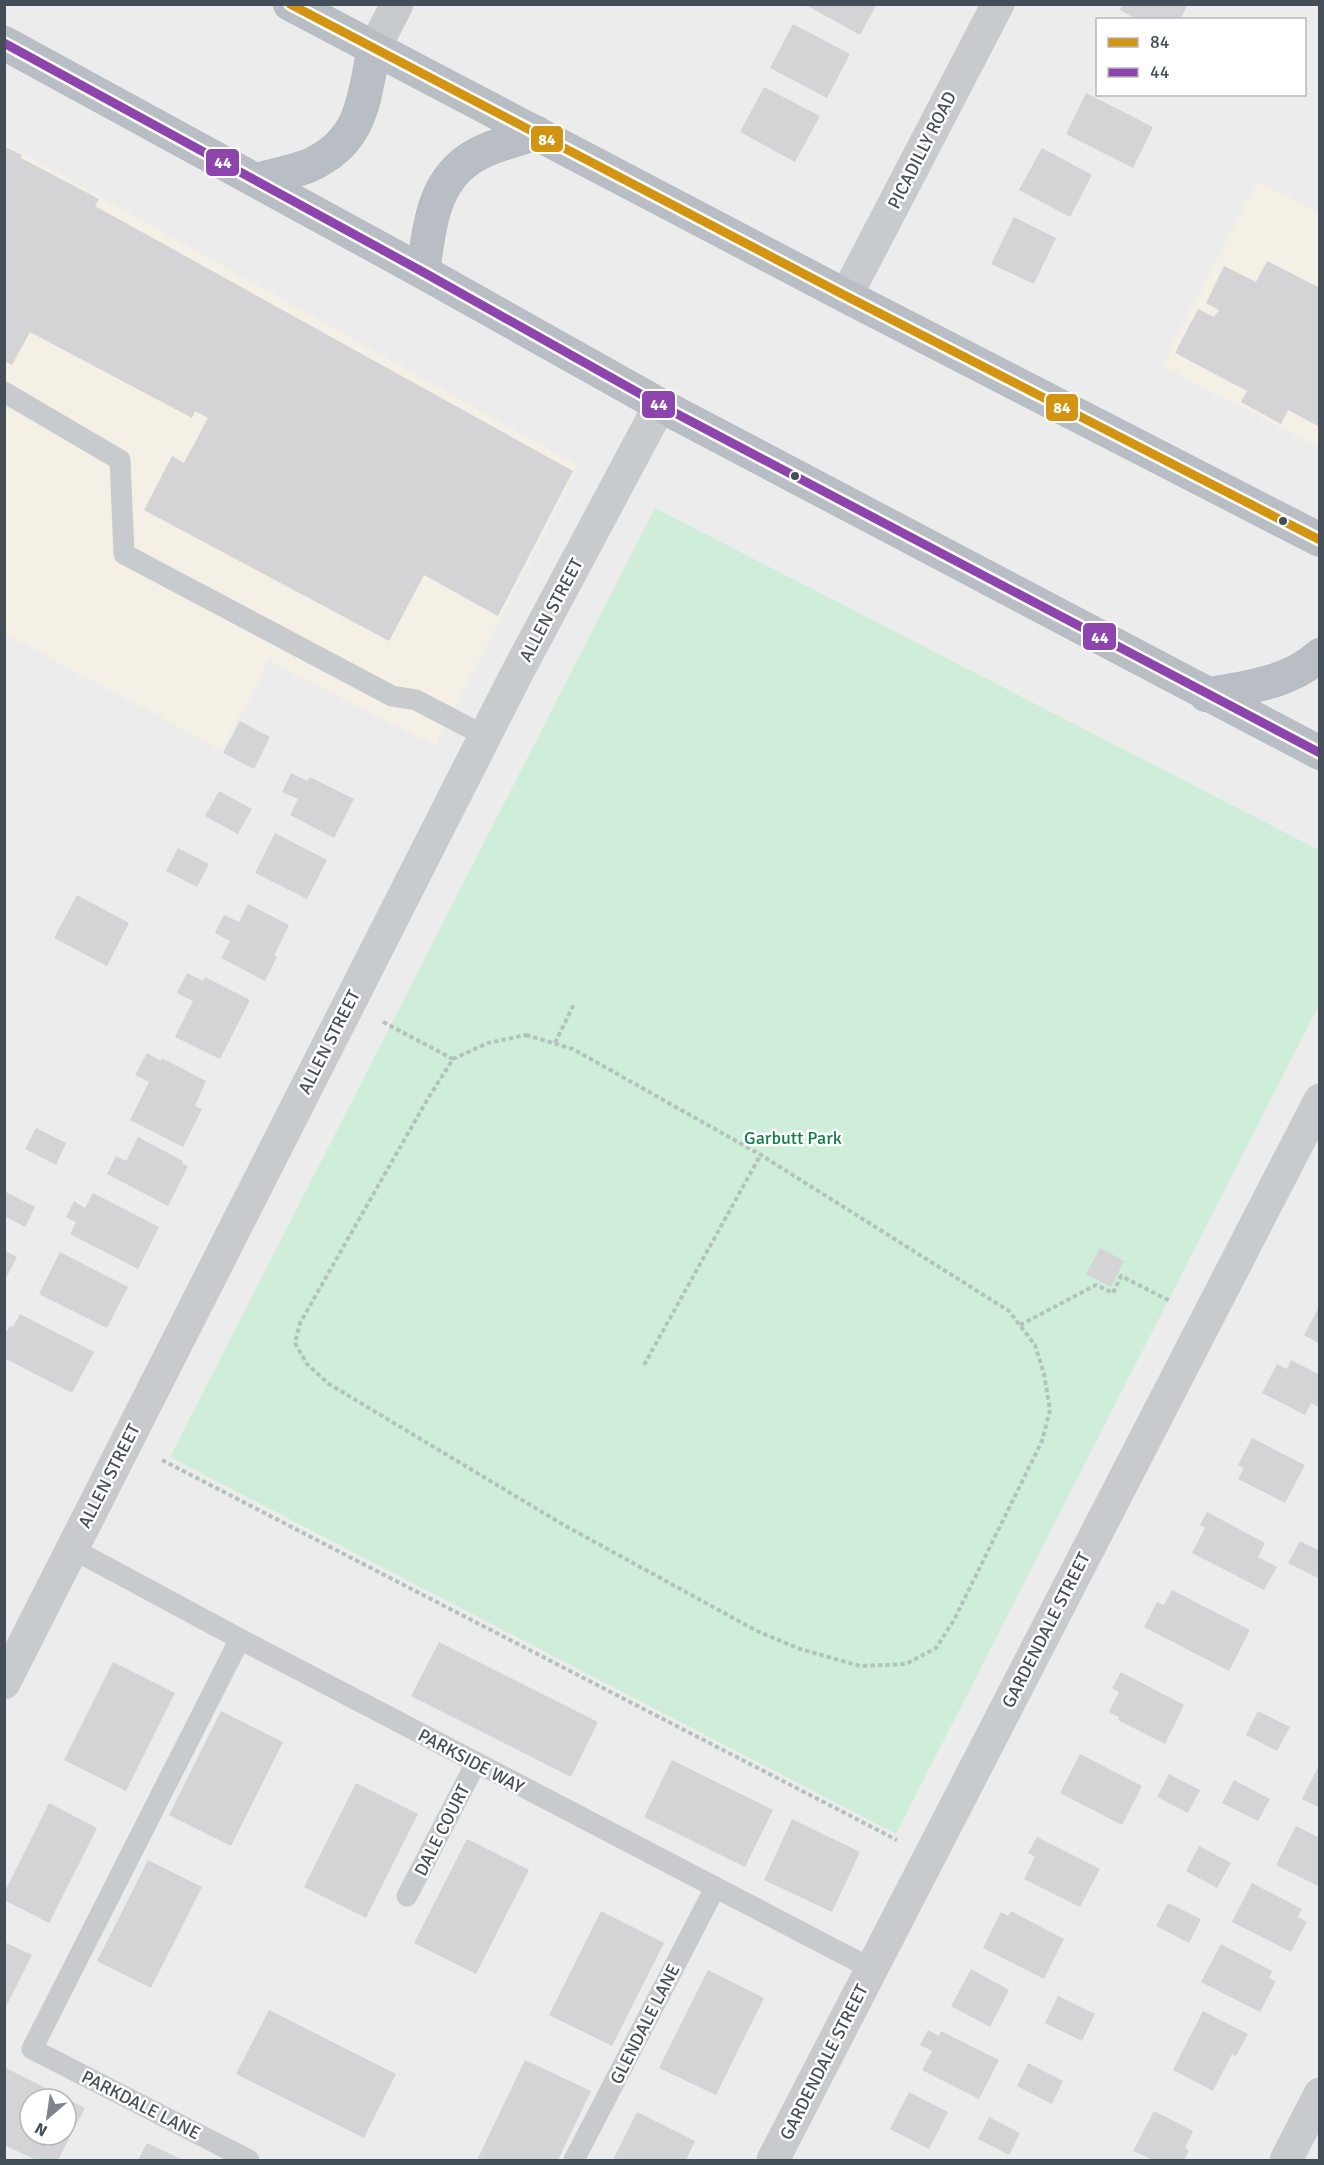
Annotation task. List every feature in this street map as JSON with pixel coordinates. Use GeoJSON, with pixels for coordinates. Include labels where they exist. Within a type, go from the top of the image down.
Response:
{"type":"FeatureCollection","features":[{"type":"Feature","properties":{"kind":"highway"},"geometry":{"type":"LineString","coordinates":[[290,4],[846,296],[1320,540]]}},
{"type":"Feature","properties":{"kind":"highway"},"geometry":{"type":"LineString","coordinates":[[4,43],[423,272],[660,405],[1206,695],[1320,753]]}},
{"type":"Feature","properties":{"kind":"highway"},"geometry":{"type":"LineString","coordinates":[[256,180],[317,162],[343,144],[355,125],[362,105],[374,49]]}},
{"type":"Feature","properties":{"kind":"highway"},"geometry":{"type":"LineString","coordinates":[[423,272],[429,228],[436,201],[450,177],[468,160],[537,133]]}},
{"type":"Feature","properties":{"kind":"highway"},"geometry":{"type":"LineString","coordinates":[[1206,695],[1275,682],[1308,665],[1320,655]]}},
{"type":"Feature","properties":{"kind":"street"},"geometry":{"type":"LineString","coordinates":[[374,49],[397,4]]}},
{"type":"Feature","properties":{"kind":"street","name":"PICADILLY ROAD"},"geometry":{"type":"LineString","coordinates":[[846,296],[998,4]]}},
{"type":"Feature","properties":{"kind":"street","name":"ALLEN STREET"},"geometry":{"type":"LineString","coordinates":[[4,1683],[485,736],[660,405]]}},
{"type":"Feature","properties":{"kind":"street","name":"GARDENDALE STREET"},"geometry":{"type":"LineString","coordinates":[[773,2160],[1320,1100]]}},
{"type":"Feature","properties":{"kind":"street"},"geometry":{"type":"LineString","coordinates":[[1286,2160],[1320,2094]]}},
{"type":"Feature","properties":{"kind":"lane"},"geometry":{"type":"LineString","coordinates":[[4,392],[120,460],[124,554],[392,696],[416,699],[485,736]]}},
{"type":"Feature","properties":{"kind":"lane","name":"PARKSIDE WAY"},"geometry":{"type":"LineString","coordinates":[[73,1549],[240,1639],[872,1969]]}},
{"type":"Feature","properties":{"kind":"lane","name":"PARKDALE LANE"},"geometry":{"type":"LineString","coordinates":[[240,1639],[32,2049],[249,2160]]}},
{"type":"Feature","properties":{"kind":"lane","name":"DALE COURT"},"geometry":{"type":"LineString","coordinates":[[408,1896],[476,1763]]}},
{"type":"Feature","properties":{"kind":"lane","name":"GLENDALE LANE"},"geometry":{"type":"LineString","coordinates":[[574,2160],[716,1888]]}},
{"type":"Feature","properties":{"kind":"path"},"geometry":{"type":"LineString","coordinates":[[555,1043],[574,1004]]}},
{"type":"Feature","properties":{"kind":"path"},"geometry":{"type":"LineString","coordinates":[[383,1022],[453,1059]]}},
{"type":"Feature","properties":{"kind":"path"},"geometry":{"type":"LineString","coordinates":[[526,1035],[555,1043],[573,1049],[761,1155],[1001,1305],[1009,1311],[1035,1345],[1044,1374],[1050,1410],[1042,1441],[954,1620],[936,1648],[906,1664],[860,1666],[800,1649],[757,1631],[562,1524],[329,1384],[307,1364],[295,1343],[300,1323],[427,1100],[453,1059],[488,1043],[526,1035]]}},
{"type":"Feature","properties":{"kind":"path"},"geometry":{"type":"LineString","coordinates":[[645,1365],[761,1155]]}},
{"type":"Feature","properties":{"kind":"path"},"geometry":{"type":"LineString","coordinates":[[1020,1325],[1096,1285],[1113,1293],[1121,1276],[1170,1301]]}},
{"type":"Feature","properties":{"kind":"path"},"geometry":{"type":"LineString","coordinates":[[162,1460],[898,1841]]}},
{"type":"Feature","properties":{"kind":"shaded area"},"geometry":{"type":"Polygon","coordinates":[[[4,143],[578,466],[435,746],[269,660],[222,750],[5,634],[4,143]]]}},
{"type":"Feature","properties":{"kind":"shaded area"},"geometry":{"type":"Polygon","coordinates":[[[1257,182],[1319,214],[1319,447],[1162,366],[1257,182]]]}},
{"type":"Feature","properties":{"kind":"green space","name":"Garbutt Park"},"geometry":{"type":"Polygon","coordinates":[[[655,508],[1319,850],[1319,1005],[896,1834],[170,1457],[655,508]]]}},
{"type":"Feature","properties":{"kind":"building"},"geometry":{"type":"Polygon","coordinates":[[[804,4],[877,4],[860,35],[804,4]]]}},
{"type":"Feature","properties":{"kind":"building"},"geometry":{"type":"Polygon","coordinates":[[[1123,4],[1188,4],[1181,18],[1134,18],[1120,10],[1123,4]]]}},
{"type":"Feature","properties":{"kind":"building"},"geometry":{"type":"Polygon","coordinates":[[[793,24],[850,54],[827,98],[770,68],[793,24]]]}},
{"type":"Feature","properties":{"kind":"building"},"geometry":{"type":"Polygon","coordinates":[[[764,87],[820,116],[795,162],[740,132],[764,87]]]}},
{"type":"Feature","properties":{"kind":"building"},"geometry":{"type":"Polygon","coordinates":[[[1086,93],[1153,127],[1133,168],[1066,134],[1086,93]]]}},
{"type":"Feature","properties":{"kind":"building"},"geometry":{"type":"Polygon","coordinates":[[[4,146],[22,155],[21,158],[99,199],[95,206],[573,471],[498,616],[424,575],[389,641],[144,510],[172,456],[184,463],[208,418],[195,411],[192,418],[30,332],[12,365],[4,361],[4,146]]]}},
{"type":"Feature","properties":{"kind":"building"},"geometry":{"type":"Polygon","coordinates":[[[1042,148],[1092,175],[1070,217],[1019,190],[1042,148]]]}},
{"type":"Feature","properties":{"kind":"building"},"geometry":{"type":"Polygon","coordinates":[[[1014,217],[1056,238],[1034,284],[991,264],[1014,217]]]}},
{"type":"Feature","properties":{"kind":"building"},"geometry":{"type":"Polygon","coordinates":[[[1267,261],[1320,288],[1320,427],[1288,410],[1281,424],[1241,402],[1247,391],[1175,353],[1198,309],[1214,317],[1219,310],[1206,303],[1224,266],[1256,282],[1267,261]]]}},
{"type":"Feature","properties":{"kind":"building"},"geometry":{"type":"Polygon","coordinates":[[[240,721],[270,737],[254,769],[223,753],[240,721]]]}},
{"type":"Feature","properties":{"kind":"building"},"geometry":{"type":"Polygon","coordinates":[[[291,773],[307,781],[310,777],[354,799],[334,838],[290,815],[298,799],[282,792],[291,773]]]}},
{"type":"Feature","properties":{"kind":"building"},"geometry":{"type":"Polygon","coordinates":[[[219,791],[252,809],[238,834],[205,816],[219,791]]]}},
{"type":"Feature","properties":{"kind":"building"},"geometry":{"type":"Polygon","coordinates":[[[275,833],[327,860],[307,899],[255,873],[275,833]]]}},
{"type":"Feature","properties":{"kind":"building"},"geometry":{"type":"Polygon","coordinates":[[[178,848],[209,864],[197,887],[166,871],[178,848]]]}},
{"type":"Feature","properties":{"kind":"building"},"geometry":{"type":"Polygon","coordinates":[[[77,895],[129,923],[107,966],[54,938],[77,895]]]}},
{"type":"Feature","properties":{"kind":"building"},"geometry":{"type":"Polygon","coordinates":[[[248,904],[289,925],[265,981],[221,958],[230,941],[215,933],[224,915],[239,922],[248,904]]]}},
{"type":"Feature","properties":{"kind":"building"},"geometry":{"type":"Polygon","coordinates":[[[187,973],[203,981],[205,977],[250,1000],[220,1059],[175,1037],[193,1001],[177,993],[187,973]]]}},
{"type":"Feature","properties":{"kind":"building"},"geometry":{"type":"Polygon","coordinates":[[[147,1053],[161,1061],[162,1058],[206,1081],[195,1106],[202,1109],[183,1147],[130,1120],[149,1082],[135,1075],[147,1053]]]}},
{"type":"Feature","properties":{"kind":"building"},"geometry":{"type":"Polygon","coordinates":[[[36,1128],[66,1143],[56,1165],[25,1149],[36,1128]]]}},
{"type":"Feature","properties":{"kind":"building"},"geometry":{"type":"Polygon","coordinates":[[[138,1137],[183,1161],[182,1163],[188,1166],[168,1206],[107,1174],[116,1156],[126,1161],[138,1137]]]}},
{"type":"Feature","properties":{"kind":"building"},"geometry":{"type":"Polygon","coordinates":[[[6,1192],[35,1207],[25,1227],[4,1216],[6,1192]]]}},
{"type":"Feature","properties":{"kind":"building"},"geometry":{"type":"Polygon","coordinates":[[[93,1193],[159,1227],[138,1269],[70,1234],[76,1222],[66,1217],[74,1201],[85,1208],[93,1193]]]}},
{"type":"Feature","properties":{"kind":"building"},"geometry":{"type":"Polygon","coordinates":[[[1100,1248],[1124,1261],[1111,1287],[1086,1274],[1100,1248]]]}},
{"type":"Feature","properties":{"kind":"building"},"geometry":{"type":"Polygon","coordinates":[[[4,1250],[17,1257],[4,1282],[4,1250]]]}},
{"type":"Feature","properties":{"kind":"building"},"geometry":{"type":"Polygon","coordinates":[[[60,1252],[128,1287],[107,1328],[39,1294],[60,1252]]]}},
{"type":"Feature","properties":{"kind":"building"},"geometry":{"type":"Polygon","coordinates":[[[1320,1305],[1320,1344],[1304,1335],[1320,1305]]]}},
{"type":"Feature","properties":{"kind":"building"},"geometry":{"type":"Polygon","coordinates":[[[20,1314],[94,1352],[72,1393],[4,1358],[4,1329],[7,1331],[10,1326],[13,1327],[20,1314]]]}},
{"type":"Feature","properties":{"kind":"building"},"geometry":{"type":"Polygon","coordinates":[[[1291,1360],[1320,1375],[1320,1408],[1311,1403],[1305,1415],[1262,1393],[1277,1364],[1287,1369],[1291,1360]]]}},
{"type":"Feature","properties":{"kind":"building"},"geometry":{"type":"Polygon","coordinates":[[[1252,1438],[1305,1465],[1285,1503],[1238,1479],[1244,1468],[1238,1465],[1252,1438]]]}},
{"type":"Feature","properties":{"kind":"building"},"geometry":{"type":"Polygon","coordinates":[[[1207,1512],[1265,1543],[1258,1557],[1277,1567],[1264,1590],[1192,1553],[1205,1528],[1200,1525],[1207,1512]]]}},
{"type":"Feature","properties":{"kind":"building"},"geometry":{"type":"Polygon","coordinates":[[[1300,1541],[1320,1551],[1320,1579],[1288,1563],[1300,1541]]]}},
{"type":"Feature","properties":{"kind":"building"},"geometry":{"type":"Polygon","coordinates":[[[1172,1590],[1250,1630],[1229,1671],[1144,1627],[1157,1602],[1164,1605],[1172,1590]]]}},
{"type":"Feature","properties":{"kind":"building"},"geometry":{"type":"Polygon","coordinates":[[[439,1642],[598,1722],[571,1777],[411,1696],[439,1642]]]}},
{"type":"Feature","properties":{"kind":"building"},"geometry":{"type":"Polygon","coordinates":[[[113,1662],[175,1693],[126,1791],[64,1760],[113,1662]]]}},
{"type":"Feature","properties":{"kind":"building"},"geometry":{"type":"Polygon","coordinates":[[[1121,1672],[1184,1705],[1165,1744],[1118,1720],[1119,1717],[1109,1712],[1119,1692],[1112,1688],[1121,1672]]]}},
{"type":"Feature","properties":{"kind":"building"},"geometry":{"type":"Polygon","coordinates":[[[221,1711],[283,1742],[231,1846],[169,1815],[221,1711]]]}},
{"type":"Feature","properties":{"kind":"building"},"geometry":{"type":"Polygon","coordinates":[[[1258,1711],[1290,1727],[1277,1751],[1246,1735],[1258,1711]]]}},
{"type":"Feature","properties":{"kind":"building"},"geometry":{"type":"Polygon","coordinates":[[[1080,1754],[1142,1786],[1122,1825],[1060,1793],[1080,1754]]]}},
{"type":"Feature","properties":{"kind":"building"},"geometry":{"type":"Polygon","coordinates":[[[672,1760],[773,1810],[745,1867],[644,1817],[672,1760]]]}},
{"type":"Feature","properties":{"kind":"building"},"geometry":{"type":"Polygon","coordinates":[[[1320,1763],[1320,1808],[1302,1799],[1320,1763]]]}},
{"type":"Feature","properties":{"kind":"building"},"geometry":{"type":"Polygon","coordinates":[[[1169,1774],[1200,1790],[1188,1813],[1157,1797],[1169,1774]]]}},
{"type":"Feature","properties":{"kind":"building"},"geometry":{"type":"Polygon","coordinates":[[[1234,1780],[1270,1799],[1258,1821],[1222,1803],[1234,1780]]]}},
{"type":"Feature","properties":{"kind":"building"},"geometry":{"type":"Polygon","coordinates":[[[356,1783],[418,1814],[366,1918],[304,1887],[356,1783]]]}},
{"type":"Feature","properties":{"kind":"building"},"geometry":{"type":"Polygon","coordinates":[[[49,1803],[97,1828],[49,1923],[4,1900],[4,1893],[49,1803]]]}},
{"type":"Feature","properties":{"kind":"building"},"geometry":{"type":"Polygon","coordinates":[[[792,1819],[860,1852],[832,1912],[764,1880],[792,1819]]]}},
{"type":"Feature","properties":{"kind":"building"},"geometry":{"type":"Polygon","coordinates":[[[1296,1826],[1320,1838],[1320,1887],[1276,1865],[1296,1826]]]}},
{"type":"Feature","properties":{"kind":"building"},"geometry":{"type":"Polygon","coordinates":[[[1037,1837],[1100,1869],[1080,1907],[1024,1879],[1035,1857],[1028,1853],[1037,1837]]]}},
{"type":"Feature","properties":{"kind":"building"},"geometry":{"type":"Polygon","coordinates":[[[467,1839],[529,1870],[476,1974],[414,1943],[467,1839]]]}},
{"type":"Feature","properties":{"kind":"building"},"geometry":{"type":"Polygon","coordinates":[[[1199,1846],[1231,1863],[1217,1888],[1186,1871],[1199,1846]]]}},
{"type":"Feature","properties":{"kind":"building"},"geometry":{"type":"Polygon","coordinates":[[[148,1860],[202,1887],[151,1988],[97,1961],[148,1860]]]}},
{"type":"Feature","properties":{"kind":"building"},"geometry":{"type":"Polygon","coordinates":[[[1252,1883],[1302,1909],[1298,1917],[1307,1922],[1291,1952],[1232,1922],[1252,1883]]]}},
{"type":"Feature","properties":{"kind":"building"},"geometry":{"type":"Polygon","coordinates":[[[1168,1903],[1201,1919],[1189,1943],[1156,1926],[1168,1903]]]}},
{"type":"Feature","properties":{"kind":"building"},"geometry":{"type":"Polygon","coordinates":[[[601,1911],[664,1943],[612,2046],[549,2015],[601,1911]]]}},
{"type":"Feature","properties":{"kind":"building"},"geometry":{"type":"Polygon","coordinates":[[[1011,1911],[1064,1939],[1044,1979],[983,1948],[1001,1912],[1008,1916],[1011,1911]]]}},
{"type":"Feature","properties":{"kind":"building"},"geometry":{"type":"Polygon","coordinates":[[[4,1942],[32,1955],[4,2011],[4,1942]]]}},
{"type":"Feature","properties":{"kind":"building"},"geometry":{"type":"Polygon","coordinates":[[[1221,1944],[1272,1971],[1269,1978],[1276,1981],[1260,2012],[1201,1982],[1221,1944]]]}},
{"type":"Feature","properties":{"kind":"building"},"geometry":{"type":"Polygon","coordinates":[[[971,1969],[1009,1990],[990,2027],[951,2006],[971,1969]]]}},
{"type":"Feature","properties":{"kind":"building"},"geometry":{"type":"Polygon","coordinates":[[[708,1970],[764,1998],[716,2095],[659,2068],[708,1970]]]}},
{"type":"Feature","properties":{"kind":"building"},"geometry":{"type":"Polygon","coordinates":[[[1058,1996],[1095,2014],[1082,2041],[1045,2023],[1058,1996]]]}},
{"type":"Feature","properties":{"kind":"building"},"geometry":{"type":"Polygon","coordinates":[[[269,2010],[396,2074],[364,2138],[236,2074],[269,2010]]]}},
{"type":"Feature","properties":{"kind":"building"},"geometry":{"type":"Polygon","coordinates":[[[1203,2011],[1248,2034],[1236,2056],[1232,2054],[1213,2091],[1173,2070],[1203,2011]]]}},
{"type":"Feature","properties":{"kind":"building"},"geometry":{"type":"Polygon","coordinates":[[[928,2030],[939,2036],[941,2031],[999,2060],[979,2099],[922,2070],[932,2051],[920,2045],[928,2030]]]}},
{"type":"Feature","properties":{"kind":"building"},"geometry":{"type":"Polygon","coordinates":[[[525,2060],[591,2091],[558,2160],[477,2160],[525,2060]]]}},
{"type":"Feature","properties":{"kind":"building"},"geometry":{"type":"Polygon","coordinates":[[[1028,2063],[1063,2081],[1052,2104],[1017,2086],[1028,2063]]]}},
{"type":"Feature","properties":{"kind":"building"},"geometry":{"type":"Polygon","coordinates":[[[6,2068],[44,2087],[18,2087],[18,2147],[65,2147],[58,2160],[36,2160],[4,2145],[6,2068]]]}},
{"type":"Feature","properties":{"kind":"building"},"geometry":{"type":"Polygon","coordinates":[[[909,2092],[948,2112],[929,2149],[890,2129],[909,2092]]]}},
{"type":"Feature","properties":{"kind":"building"},"geometry":{"type":"Polygon","coordinates":[[[78,2104],[85,2108],[78,2121],[78,2104]]]}},
{"type":"Feature","properties":{"kind":"building"},"geometry":{"type":"Polygon","coordinates":[[[1154,2111],[1193,2131],[1185,2148],[1189,2150],[1184,2160],[1153,2160],[1133,2151],[1154,2111]]]}},
{"type":"Feature","properties":{"kind":"building"},"geometry":{"type":"Polygon","coordinates":[[[637,2112],[695,2141],[686,2160],[613,2160],[637,2112]]]}},
{"type":"Feature","properties":{"kind":"building"},"geometry":{"type":"Polygon","coordinates":[[[989,2117],[1020,2133],[1009,2155],[978,2139],[989,2117]]]}},
{"type":"Feature","properties":{"kind":"building"},"geometry":{"type":"Polygon","coordinates":[[[147,2143],[183,2160],[138,2160],[147,2143]]]}},
{"type":"Feature","properties":{"kind":"transit line","name":"84"},"geometry":{"type":"LineString","coordinates":[[290,4],[846,296],[1320,540]]}},
{"type":"Feature","properties":{"kind":"transit line","name":"44"},"geometry":{"type":"LineString","coordinates":[[4,43],[423,272],[660,405],[1320,753]]}}]}
